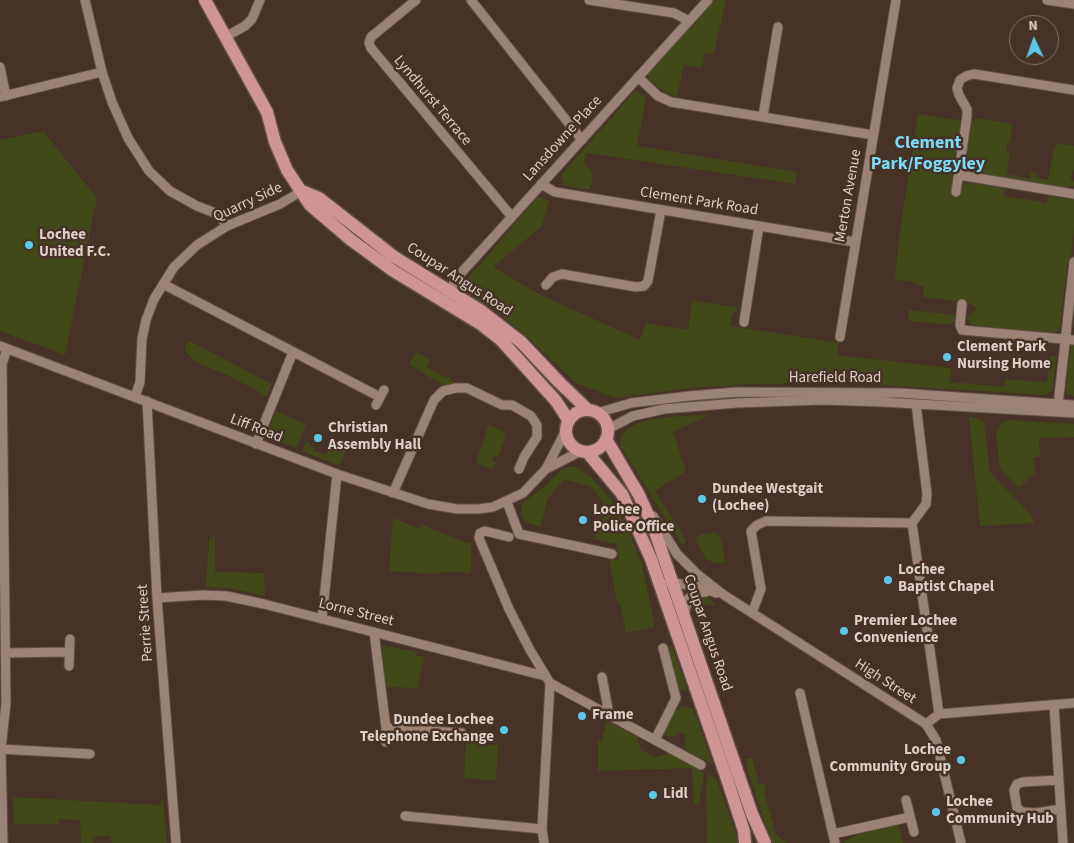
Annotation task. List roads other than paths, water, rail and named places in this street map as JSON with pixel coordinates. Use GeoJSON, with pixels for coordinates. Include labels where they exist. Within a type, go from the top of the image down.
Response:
{"type":"FeatureCollection","features":[{"type":"Feature","properties":{"kind":"main road","name":"Coupar Angus Road"},"geometry":{"type":"LineString","coordinates":[[205,0],[267,112],[275,142],[287,170],[302,191],[319,198],[446,295],[501,340],[556,401],[568,426],[570,443],[584,451],[622,494],[638,527],[658,582],[726,776],[744,831],[745,843]]}},
{"type":"Feature","properties":{"kind":"main road","name":"Coupar Angus Road"},"geometry":{"type":"LineString","coordinates":[[446,295],[480,310],[521,342],[560,383],[592,412],[602,417],[607,434],[653,526],[752,814],[765,843]]}},
{"type":"Feature","properties":{"kind":"main road"},"geometry":{"type":"LineString","coordinates":[[568,426],[577,413],[592,412]]}},
{"type":"Feature","properties":{"kind":"main road"},"geometry":{"type":"LineString","coordinates":[[584,451],[598,448],[607,434]]}},
{"type":"Feature","properties":{"kind":"street"},"geometry":{"type":"LineString","coordinates":[[85,0],[102,72],[112,102],[128,138],[149,171],[170,191],[197,206],[218,214],[227,226]]}},
{"type":"Feature","properties":{"kind":"street"},"geometry":{"type":"LineString","coordinates":[[225,37],[246,26],[252,19],[260,0]]}},
{"type":"Feature","properties":{"kind":"street"},"geometry":{"type":"LineString","coordinates":[[471,0],[582,140]]}},
{"type":"Feature","properties":{"kind":"street"},"geometry":{"type":"LineString","coordinates":[[589,0],[674,13],[689,21]]}},
{"type":"Feature","properties":{"kind":"street","name":"Lansdowne Place"},"geometry":{"type":"LineString","coordinates":[[446,295],[462,272],[708,0]]}},
{"type":"Feature","properties":{"kind":"street","name":"Merton Avenue"},"geometry":{"type":"LineString","coordinates":[[840,337],[896,0]]}},
{"type":"Feature","properties":{"kind":"street"},"geometry":{"type":"LineString","coordinates":[[1047,0],[1074,4]]}},
{"type":"Feature","properties":{"kind":"street","name":"Lyndhurst Terrace"},"geometry":{"type":"LineString","coordinates":[[412,3],[371,37],[369,43],[371,48],[512,217]]}},
{"type":"Feature","properties":{"kind":"street"},"geometry":{"type":"LineString","coordinates":[[763,116],[778,27]]}},
{"type":"Feature","properties":{"kind":"street"},"geometry":{"type":"LineString","coordinates":[[0,67],[3,96],[102,72]]}},
{"type":"Feature","properties":{"kind":"street"},"geometry":{"type":"LineString","coordinates":[[956,192],[967,116],[967,110],[957,88],[960,80],[974,74],[1074,90]]}},
{"type":"Feature","properties":{"kind":"street"},"geometry":{"type":"LineString","coordinates":[[638,77],[658,96],[671,102],[874,135]]}},
{"type":"Feature","properties":{"kind":"street"},"geometry":{"type":"LineString","coordinates":[[959,175],[1074,194]]}},
{"type":"Feature","properties":{"kind":"street","name":"Clement Park Road"},"geometry":{"type":"LineString","coordinates":[[541,184],[554,192],[856,242]]}},
{"type":"Feature","properties":{"kind":"street","name":"Quarry Side"},"geometry":{"type":"LineString","coordinates":[[135,397],[140,382],[142,339],[146,320],[154,299],[174,266],[196,245],[227,226],[280,204],[302,191]]}},
{"type":"Feature","properties":{"kind":"street"},"geometry":{"type":"LineString","coordinates":[[546,285],[553,277],[562,274],[636,287],[644,286],[648,281],[661,210]]}},
{"type":"Feature","properties":{"kind":"street"},"geometry":{"type":"LineString","coordinates":[[744,322],[759,226]]}},
{"type":"Feature","properties":{"kind":"street"},"geometry":{"type":"LineString","coordinates":[[1058,405],[1069,340],[1074,262]]}},
{"type":"Feature","properties":{"kind":"street"},"geometry":{"type":"LineString","coordinates":[[162,284],[380,397]]}},
{"type":"Feature","properties":{"kind":"street"},"geometry":{"type":"LineString","coordinates":[[962,304],[960,324],[962,330],[1069,340]]}},
{"type":"Feature","properties":{"kind":"street"},"geometry":{"type":"LineString","coordinates":[[3,843],[0,749],[6,703],[2,364],[4,348]]}},
{"type":"Feature","properties":{"kind":"street","name":"Liff Road"},"geometry":{"type":"LineString","coordinates":[[4,348],[337,474],[428,504],[457,509],[479,509],[507,502],[523,494],[546,469],[568,426]]}},
{"type":"Feature","properties":{"kind":"street"},"geometry":{"type":"LineString","coordinates":[[256,444],[292,352]]}},
{"type":"Feature","properties":{"kind":"street"},"geometry":{"type":"LineString","coordinates":[[393,493],[434,400],[443,391],[456,388],[467,388],[502,405],[512,405],[531,416],[537,425],[538,437],[524,457],[519,469]]}},
{"type":"Feature","properties":{"kind":"street","name":"Harefield Road"},"geometry":{"type":"LineString","coordinates":[[592,412],[631,403],[683,396],[737,392],[900,393],[1074,405]]}},
{"type":"Feature","properties":{"kind":"street","name":"Harefield Road"},"geometry":{"type":"LineString","coordinates":[[607,434],[633,416],[664,410],[737,403],[823,400],[1074,413]]}},
{"type":"Feature","properties":{"kind":"street","name":"Perrie Street"},"geometry":{"type":"LineString","coordinates":[[147,401],[158,598],[176,843]]}},
{"type":"Feature","properties":{"kind":"street"},"geometry":{"type":"LineString","coordinates":[[916,404],[927,494],[926,504],[912,523],[938,714]]}},
{"type":"Feature","properties":{"kind":"street","name":"Liff Road"},"geometry":{"type":"LineString","coordinates":[[546,469],[584,451]]}},
{"type":"Feature","properties":{"kind":"street"},"geometry":{"type":"LineString","coordinates":[[322,619],[337,474]]}},
{"type":"Feature","properties":{"kind":"street","name":"High Street"},"geometry":{"type":"LineString","coordinates":[[639,495],[677,554],[697,574],[724,595],[926,724],[936,740],[961,843]]}},
{"type":"Feature","properties":{"kind":"street"},"geometry":{"type":"LineString","coordinates":[[507,502],[518,534],[612,554]]}},
{"type":"Feature","properties":{"kind":"street"},"geometry":{"type":"LineString","coordinates":[[752,613],[761,589],[752,531],[757,525],[766,521],[912,523]]}},
{"type":"Feature","properties":{"kind":"street"},"geometry":{"type":"LineString","coordinates":[[509,537],[485,532],[480,533],[480,538],[509,609],[548,679],[542,828],[544,843]]}},
{"type":"Feature","properties":{"kind":"street","name":"High Street"},"geometry":{"type":"LineString","coordinates":[[658,582],[672,582],[724,595]]}},
{"type":"Feature","properties":{"kind":"street","name":"High Street"},"geometry":{"type":"LineString","coordinates":[[684,615],[688,599],[696,592],[703,591],[724,595]]}},
{"type":"Feature","properties":{"kind":"street","name":"Lorne Street"},"geometry":{"type":"LineString","coordinates":[[158,598],[203,595],[226,596],[374,632],[548,679],[701,765]]}},
{"type":"Feature","properties":{"kind":"street"},"geometry":{"type":"LineString","coordinates":[[374,632],[386,728],[386,742]]}},
{"type":"Feature","properties":{"kind":"street"},"geometry":{"type":"LineString","coordinates":[[69,666],[70,639]]}},
{"type":"Feature","properties":{"kind":"street"},"geometry":{"type":"LineString","coordinates":[[655,740],[676,698],[663,648]]}},
{"type":"Feature","properties":{"kind":"street"},"geometry":{"type":"LineString","coordinates":[[6,653],[70,652]]}},
{"type":"Feature","properties":{"kind":"street"},"geometry":{"type":"LineString","coordinates":[[602,677],[609,714]]}},
{"type":"Feature","properties":{"kind":"street"},"geometry":{"type":"LineString","coordinates":[[800,692],[834,838],[910,817]]}},
{"type":"Feature","properties":{"kind":"street"},"geometry":{"type":"LineString","coordinates":[[926,724],[938,714],[1074,703]]}},
{"type":"Feature","properties":{"kind":"street"},"geometry":{"type":"LineString","coordinates":[[1054,705],[1063,843]]}},
{"type":"Feature","properties":{"kind":"street"},"geometry":{"type":"LineString","coordinates":[[386,728],[462,733]]}},
{"type":"Feature","properties":{"kind":"street"},"geometry":{"type":"LineString","coordinates":[[0,749],[90,754]]}},
{"type":"Feature","properties":{"kind":"street"},"geometry":{"type":"LineString","coordinates":[[1059,780],[1023,782],[1017,784],[1014,790],[1017,808],[1022,812],[1036,813],[1061,809]]}},
{"type":"Feature","properties":{"kind":"street"},"geometry":{"type":"LineString","coordinates":[[906,800],[914,832]]}},
{"type":"Feature","properties":{"kind":"street"},"geometry":{"type":"LineString","coordinates":[[405,816],[542,828]]}},
{"type":"Feature","properties":{"kind":"place","name":"Lochee United F.C."},"geometry":{"type":"Point","coordinates":[29,245]}},
{"type":"Feature","properties":{"kind":"place","name":"Clement Park Nursing Home"},"geometry":{"type":"Point","coordinates":[947,357]}},
{"type":"Feature","properties":{"kind":"place","name":"Christian Assembly Hall"},"geometry":{"type":"Point","coordinates":[318,438]}},
{"type":"Feature","properties":{"kind":"place","name":"Dundee Westgait (Lochee)"},"geometry":{"type":"Point","coordinates":[702,499]}},
{"type":"Feature","properties":{"kind":"place","name":"Lochee Police Office"},"geometry":{"type":"Point","coordinates":[583,520]}},
{"type":"Feature","properties":{"kind":"place","name":"Lochee Baptist Chapel"},"geometry":{"type":"Point","coordinates":[888,580]}},
{"type":"Feature","properties":{"kind":"place","name":"Premier Lochee Convenience"},"geometry":{"type":"Point","coordinates":[844,631]}},
{"type":"Feature","properties":{"kind":"place","name":"Frame"},"geometry":{"type":"Point","coordinates":[582,716]}},
{"type":"Feature","properties":{"kind":"place","name":"Dundee Lochee Telephone Exchange"},"geometry":{"type":"Point","coordinates":[504,730]}},
{"type":"Feature","properties":{"kind":"place","name":"Lochee Community Group"},"geometry":{"type":"Point","coordinates":[961,760]}},
{"type":"Feature","properties":{"kind":"place","name":"Lidl"},"geometry":{"type":"Point","coordinates":[653,795]}},
{"type":"Feature","properties":{"kind":"place","name":"Lochee Community Hub"},"geometry":{"type":"Point","coordinates":[936,812]}},
{"type":"Feature","properties":{"kind":"district","name":"Clement Park/Foggyley"},"geometry":{"type":"Point","coordinates":[928,154]}}]}
